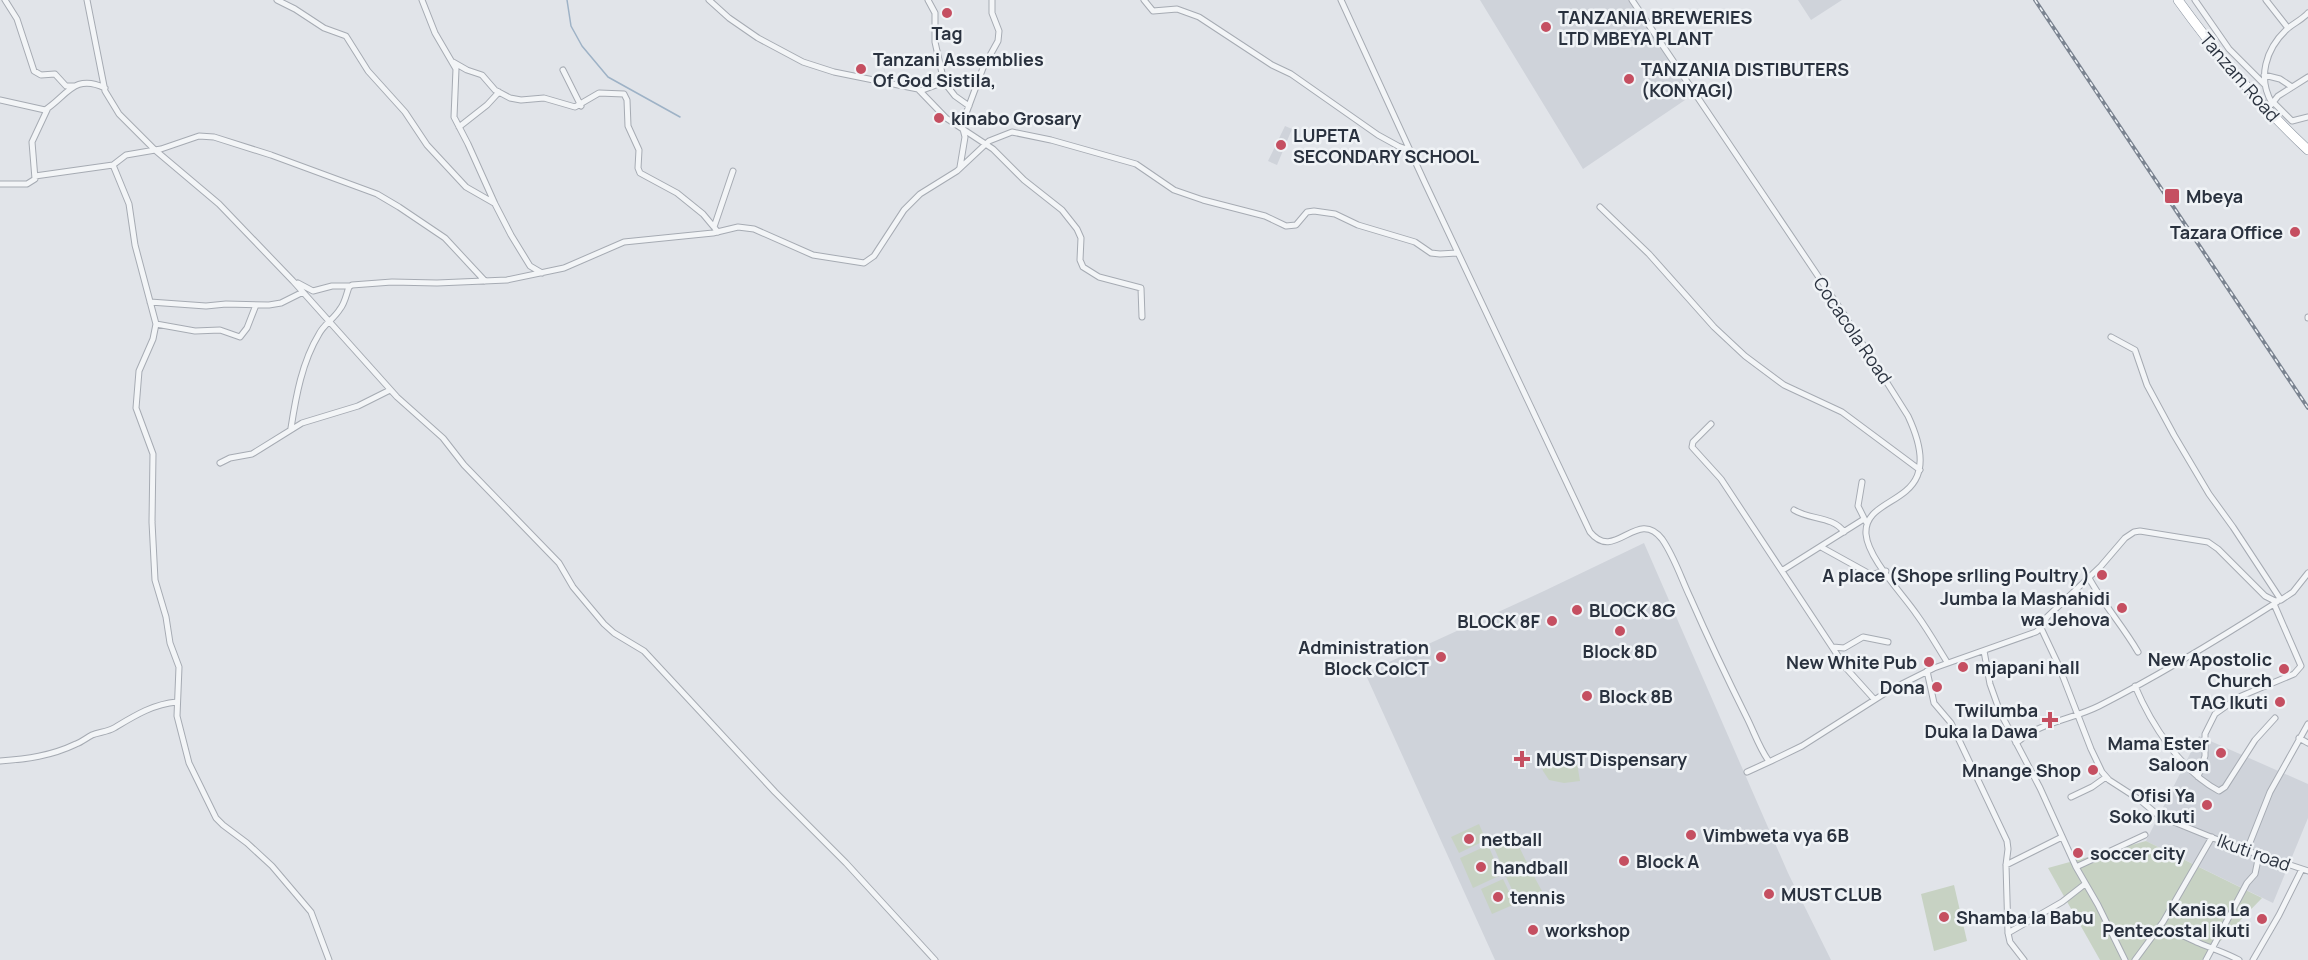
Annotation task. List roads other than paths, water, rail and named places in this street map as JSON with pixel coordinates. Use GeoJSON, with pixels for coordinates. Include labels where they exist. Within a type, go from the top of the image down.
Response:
{"type":"FeatureCollection","features":[{"type":"Feature","properties":{"kind":"highway","name":"Tanzam Road"},"geometry":{"type":"LineString","coordinates":[[2178,0],[2219,55],[2271,106],[2308,150]]}},
{"type":"Feature","properties":{"kind":"street"},"geometry":{"type":"LineString","coordinates":[[5,0],[17,19],[34,71],[40,75],[55,74],[66,86],[89,82],[105,88]]}},
{"type":"Feature","properties":{"kind":"street"},"geometry":{"type":"LineString","coordinates":[[87,0],[105,88],[119,114],[155,150],[212,198],[293,280],[390,390],[442,438],[464,465],[559,563],[577,593],[604,624],[616,635],[645,651],[935,960]]}},
{"type":"Feature","properties":{"kind":"street"},"geometry":{"type":"LineString","coordinates":[[277,0],[324,28],[346,36],[368,71],[405,112],[428,146],[466,187],[495,204]]}},
{"type":"Feature","properties":{"kind":"street"},"geometry":{"type":"LineString","coordinates":[[422,0],[435,33],[453,62],[457,75],[453,114],[495,204],[524,258],[534,270],[542,273]]}},
{"type":"Feature","properties":{"kind":"street"},"geometry":{"type":"LineString","coordinates":[[709,0],[729,18],[758,38],[803,62],[844,74],[913,87],[920,91],[943,116],[993,149],[1022,178],[1054,202],[1070,219],[1082,238],[1080,257],[1083,267],[1099,277],[1142,288],[1142,318]]}},
{"type":"Feature","properties":{"kind":"street"},"geometry":{"type":"LineString","coordinates":[[928,0],[935,13],[935,42],[944,82],[955,96],[969,106]]}},
{"type":"Feature","properties":{"kind":"street"},"geometry":{"type":"LineString","coordinates":[[960,168],[965,139],[962,128],[983,68],[998,41],[999,31],[992,13],[992,0]]}},
{"type":"Feature","properties":{"kind":"street"},"geometry":{"type":"LineString","coordinates":[[1144,0],[1153,11],[1177,9],[1199,17],[1272,65],[1291,74],[1378,135],[1409,150]]}},
{"type":"Feature","properties":{"kind":"street"},"geometry":{"type":"LineString","coordinates":[[1341,0],[1409,150],[1590,532],[1596,540],[1605,543],[1644,528],[1652,530],[1661,538],[1673,559],[1764,755],[1771,761]]}},
{"type":"Feature","properties":{"kind":"street","name":"Cocacola Road"},"geometry":{"type":"LineString","coordinates":[[1632,0],[1902,404],[1920,445],[1922,455],[1920,470]]}},
{"type":"Feature","properties":{"kind":"street"},"geometry":{"type":"LineString","coordinates":[[2194,0],[2229,49],[2265,85]]}},
{"type":"Feature","properties":{"kind":"street"},"geometry":{"type":"LineString","coordinates":[[2266,0],[2288,28]]}},
{"type":"Feature","properties":{"kind":"street"},"geometry":{"type":"LineString","coordinates":[[2308,13],[2288,28],[2273,45],[2264,75],[2266,93],[2271,106],[2292,121],[2308,117]]}},
{"type":"Feature","properties":{"kind":"street"},"geometry":{"type":"LineString","coordinates":[[453,62],[482,75],[498,93],[519,100],[544,98],[571,107],[580,106],[599,93],[624,94],[627,100],[628,126],[639,150],[638,171],[677,193],[703,214],[716,230]]}},
{"type":"Feature","properties":{"kind":"street"},"geometry":{"type":"LineString","coordinates":[[563,70],[580,106]]}},
{"type":"Feature","properties":{"kind":"street"},"geometry":{"type":"LineString","coordinates":[[2264,75],[2280,79],[2292,87]]}},
{"type":"Feature","properties":{"kind":"street"},"geometry":{"type":"LineString","coordinates":[[2271,106],[2292,87],[2308,77]]}},
{"type":"Feature","properties":{"kind":"street"},"geometry":{"type":"LineString","coordinates":[[920,91],[944,82]]}},
{"type":"Feature","properties":{"kind":"street"},"geometry":{"type":"LineString","coordinates":[[0,184],[27,184],[33,181],[35,176],[32,142],[47,110],[75,86]]}},
{"type":"Feature","properties":{"kind":"street"},"geometry":{"type":"LineString","coordinates":[[459,127],[487,105],[498,93]]}},
{"type":"Feature","properties":{"kind":"street"},"geometry":{"type":"LineString","coordinates":[[0,100],[47,110]]}},
{"type":"Feature","properties":{"kind":"street"},"geometry":{"type":"LineString","coordinates":[[293,280],[313,291],[334,286],[392,282],[507,280],[569,266],[624,242],[748,227],[813,255],[864,263],[874,256],[915,198],[960,168],[984,144],[1005,134],[1026,134],[1136,164],[1174,190],[1264,216],[1286,226],[1296,225],[1307,212],[1314,210],[1335,214],[1358,225],[1415,242],[1431,253],[1457,252]]}},
{"type":"Feature","properties":{"kind":"street"},"geometry":{"type":"LineString","coordinates":[[35,176],[113,165],[117,159],[126,155],[155,150],[195,136],[214,137],[279,157],[363,189],[399,207],[445,238],[486,281]]}},
{"type":"Feature","properties":{"kind":"street"},"geometry":{"type":"LineString","coordinates":[[113,165],[129,204],[135,245],[156,324],[153,339],[139,371],[135,408],[153,454],[152,522],[155,580],[166,617],[170,642],[179,667],[177,702],[179,727],[189,763],[207,802],[223,825],[272,866],[311,912],[329,960]]}},
{"type":"Feature","properties":{"kind":"street"},"geometry":{"type":"LineString","coordinates":[[716,230],[733,171]]}},
{"type":"Feature","properties":{"kind":"street"},"geometry":{"type":"LineString","coordinates":[[1600,207],[1650,254],[1714,327],[1745,356],[1784,385],[1842,412],[1920,470],[1908,489],[1866,521],[1783,570]]}},
{"type":"Feature","properties":{"kind":"street"},"geometry":{"type":"LineString","coordinates":[[291,428],[303,371],[314,342],[328,320],[339,311],[350,286]]}},
{"type":"Feature","properties":{"kind":"street"},"geometry":{"type":"LineString","coordinates":[[150,302],[206,306],[276,304],[303,292]]}},
{"type":"Feature","properties":{"kind":"street"},"geometry":{"type":"LineString","coordinates":[[156,324],[195,331],[220,330],[240,337],[247,328],[256,305]]}},
{"type":"Feature","properties":{"kind":"street"},"geometry":{"type":"LineString","coordinates":[[2111,337],[2135,350],[2147,385],[2174,435],[2277,602],[2301,666],[2294,674],[2239,697],[2215,714],[2205,734],[2205,756],[2198,777]]}},
{"type":"Feature","properties":{"kind":"street"},"geometry":{"type":"LineString","coordinates":[[220,463],[230,458],[252,454],[302,423],[358,406],[390,390]]}},
{"type":"Feature","properties":{"kind":"street"},"geometry":{"type":"LineString","coordinates":[[1711,424],[1693,442],[1692,447],[1721,479],[1854,679],[1874,699]]}},
{"type":"Feature","properties":{"kind":"street"},"geometry":{"type":"LineString","coordinates":[[1862,482],[1858,506],[1866,521],[1869,546],[1947,662]]}},
{"type":"Feature","properties":{"kind":"street"},"geometry":{"type":"LineString","coordinates":[[1794,510],[1806,517],[1835,523],[1844,532]]}},
{"type":"Feature","properties":{"kind":"street"},"geometry":{"type":"LineString","coordinates":[[1747,772],[1802,746],[1874,699],[1927,671],[1947,662],[2032,634],[2041,628],[2047,617],[2089,578],[2125,538],[2134,532],[2208,542],[2265,596],[2277,602]]}},
{"type":"Feature","properties":{"kind":"street"},"geometry":{"type":"LineString","coordinates":[[1821,547],[1864,572],[1874,574],[1886,571]]}},
{"type":"Feature","properties":{"kind":"street"},"geometry":{"type":"LineString","coordinates":[[2016,743],[2044,725],[2100,705],[2207,646],[2297,588],[2308,573]]}},
{"type":"Feature","properties":{"kind":"street"},"geometry":{"type":"LineString","coordinates":[[2089,578],[2098,596],[2122,625],[2138,652]]}},
{"type":"Feature","properties":{"kind":"street","name":"Ikuti road"},"geometry":{"type":"LineString","coordinates":[[2041,628],[2058,664],[2076,715],[2106,777],[2159,816],[2259,855],[2305,870]]}},
{"type":"Feature","properties":{"kind":"street"},"geometry":{"type":"LineString","coordinates":[[1833,647],[1844,648],[1863,637],[1888,642]]}},
{"type":"Feature","properties":{"kind":"street"},"geometry":{"type":"LineString","coordinates":[[1984,651],[1993,694],[2076,867],[2125,960]]}},
{"type":"Feature","properties":{"kind":"street"},"geometry":{"type":"LineString","coordinates":[[1927,671],[1934,703],[1951,723],[2005,834],[2008,849],[2006,865],[2008,933],[2010,942],[2024,960]]}},
{"type":"Feature","properties":{"kind":"street"},"geometry":{"type":"LineString","coordinates":[[2134,686],[2160,733],[2198,777],[2216,790],[2222,790],[2255,740],[2275,718]]}},
{"type":"Feature","properties":{"kind":"street"},"geometry":{"type":"LineString","coordinates":[[0,761],[25,760],[48,755],[108,731],[140,712],[177,702]]}},
{"type":"Feature","properties":{"kind":"street"},"geometry":{"type":"LineString","coordinates":[[2247,850],[2267,799],[2308,724]]}},
{"type":"Feature","properties":{"kind":"street"},"geometry":{"type":"LineString","coordinates":[[2299,738],[2308,743]]}},
{"type":"Feature","properties":{"kind":"street"},"geometry":{"type":"LineString","coordinates":[[2071,797],[2106,777]]}},
{"type":"Feature","properties":{"kind":"street"},"geometry":{"type":"LineString","coordinates":[[2076,867],[2145,835]]}},
{"type":"Feature","properties":{"kind":"street"},"geometry":{"type":"LineString","coordinates":[[2006,865],[2062,837]]}},
{"type":"Feature","properties":{"kind":"street"},"geometry":{"type":"LineString","coordinates":[[2135,960],[2159,928],[2212,837]]}},
{"type":"Feature","properties":{"kind":"street"},"geometry":{"type":"LineString","coordinates":[[2206,960],[2247,883],[2255,874],[2259,855]]}},
{"type":"Feature","properties":{"kind":"street"},"geometry":{"type":"LineString","coordinates":[[2253,960],[2305,870]]}},
{"type":"Feature","properties":{"kind":"street"},"geometry":{"type":"LineString","coordinates":[[2008,933],[2062,902],[2085,884]]}},
{"type":"Feature","properties":{"kind":"street"},"geometry":{"type":"LineString","coordinates":[[2159,928],[2173,931],[2239,960]]}},
{"type":"Feature","properties":{"kind":"waterway"},"geometry":{"type":"LineString","coordinates":[[567,0],[571,26],[582,46],[608,77],[680,117]]}},
{"type":"Feature","properties":{"kind":"railway"},"geometry":{"type":"LineString","coordinates":[[2035,0],[2308,408]]}},
{"type":"Feature","properties":{"kind":"place","name":"Tag"},"geometry":{"type":"Point","coordinates":[947,13]}},
{"type":"Feature","properties":{"kind":"place","name":"TANZANIA BREWERIES LTD MBEYA PLANT"},"geometry":{"type":"Point","coordinates":[1546,27]}},
{"type":"Feature","properties":{"kind":"place","name":"Tanzani Assemblies Of God Sistila,"},"geometry":{"type":"Point","coordinates":[861,69]}},
{"type":"Feature","properties":{"kind":"place","name":"TANZANIA DISTIBUTERS (KONYAGI)"},"geometry":{"type":"Point","coordinates":[1629,79]}},
{"type":"Feature","properties":{"kind":"place","name":"kinabo Grosary"},"geometry":{"type":"Point","coordinates":[939,118]}},
{"type":"Feature","properties":{"kind":"place","name":"LUPETA SECONDARY SCHOOL"},"geometry":{"type":"Point","coordinates":[1281,145]}},
{"type":"Feature","properties":{"kind":"place","name":"Mbeya"},"geometry":{"type":"Point","coordinates":[2172,196]}},
{"type":"Feature","properties":{"kind":"place","name":"Tazara Office"},"geometry":{"type":"Point","coordinates":[2295,232]}},
{"type":"Feature","properties":{"kind":"place","name":"A place (Shope srlling Poultry )"},"geometry":{"type":"Point","coordinates":[2102,575]}},
{"type":"Feature","properties":{"kind":"place","name":"Jumba la Mashahidi wa Jehova"},"geometry":{"type":"Point","coordinates":[2122,608]}},
{"type":"Feature","properties":{"kind":"place","name":"BLOCK 8G"},"geometry":{"type":"Point","coordinates":[1577,610]}},
{"type":"Feature","properties":{"kind":"place","name":"BLOCK 8F"},"geometry":{"type":"Point","coordinates":[1552,621]}},
{"type":"Feature","properties":{"kind":"place","name":"Block 8D"},"geometry":{"type":"Point","coordinates":[1620,631]}},
{"type":"Feature","properties":{"kind":"place","name":"Administration Block CoICT"},"geometry":{"type":"Point","coordinates":[1441,657]}},
{"type":"Feature","properties":{"kind":"place","name":"New White Pub"},"geometry":{"type":"Point","coordinates":[1929,662]}},
{"type":"Feature","properties":{"kind":"place","name":"mjapani hall"},"geometry":{"type":"Point","coordinates":[1963,667]}},
{"type":"Feature","properties":{"kind":"place","name":"New Apostolic Church"},"geometry":{"type":"Point","coordinates":[2284,669]}},
{"type":"Feature","properties":{"kind":"place","name":"Dona"},"geometry":{"type":"Point","coordinates":[1937,687]}},
{"type":"Feature","properties":{"kind":"place","name":"Block 8B"},"geometry":{"type":"Point","coordinates":[1587,696]}},
{"type":"Feature","properties":{"kind":"place","name":"TAG Ikuti"},"geometry":{"type":"Point","coordinates":[2280,702]}},
{"type":"Feature","properties":{"kind":"place","name":"Twilumba Duka la Dawa"},"geometry":{"type":"Point","coordinates":[2050,720]}},
{"type":"Feature","properties":{"kind":"place","name":"Mama Ester Saloon"},"geometry":{"type":"Point","coordinates":[2221,753]}},
{"type":"Feature","properties":{"kind":"place","name":"MUST Dispensary"},"geometry":{"type":"Point","coordinates":[1522,759]}},
{"type":"Feature","properties":{"kind":"place","name":"Mnange Shop"},"geometry":{"type":"Point","coordinates":[2093,770]}},
{"type":"Feature","properties":{"kind":"place","name":"Ofisi Ya Soko Ikuti"},"geometry":{"type":"Point","coordinates":[2207,805]}},
{"type":"Feature","properties":{"kind":"place","name":"Vimbweta vya 6B"},"geometry":{"type":"Point","coordinates":[1691,835]}},
{"type":"Feature","properties":{"kind":"place","name":"netball"},"geometry":{"type":"Point","coordinates":[1469,839]}},
{"type":"Feature","properties":{"kind":"place","name":"soccer city"},"geometry":{"type":"Point","coordinates":[2078,853]}},
{"type":"Feature","properties":{"kind":"place","name":"Block A"},"geometry":{"type":"Point","coordinates":[1624,861]}},
{"type":"Feature","properties":{"kind":"place","name":"handball"},"geometry":{"type":"Point","coordinates":[1481,867]}},
{"type":"Feature","properties":{"kind":"place","name":"MUST CLUB"},"geometry":{"type":"Point","coordinates":[1769,894]}},
{"type":"Feature","properties":{"kind":"place","name":"tennis"},"geometry":{"type":"Point","coordinates":[1498,897]}},
{"type":"Feature","properties":{"kind":"place","name":"Shamba la Babu"},"geometry":{"type":"Point","coordinates":[1944,917]}},
{"type":"Feature","properties":{"kind":"place","name":"Kanisa La Pentecostal ikuti"},"geometry":{"type":"Point","coordinates":[2262,919]}},
{"type":"Feature","properties":{"kind":"place","name":"workshop"},"geometry":{"type":"Point","coordinates":[1533,930]}}]}
